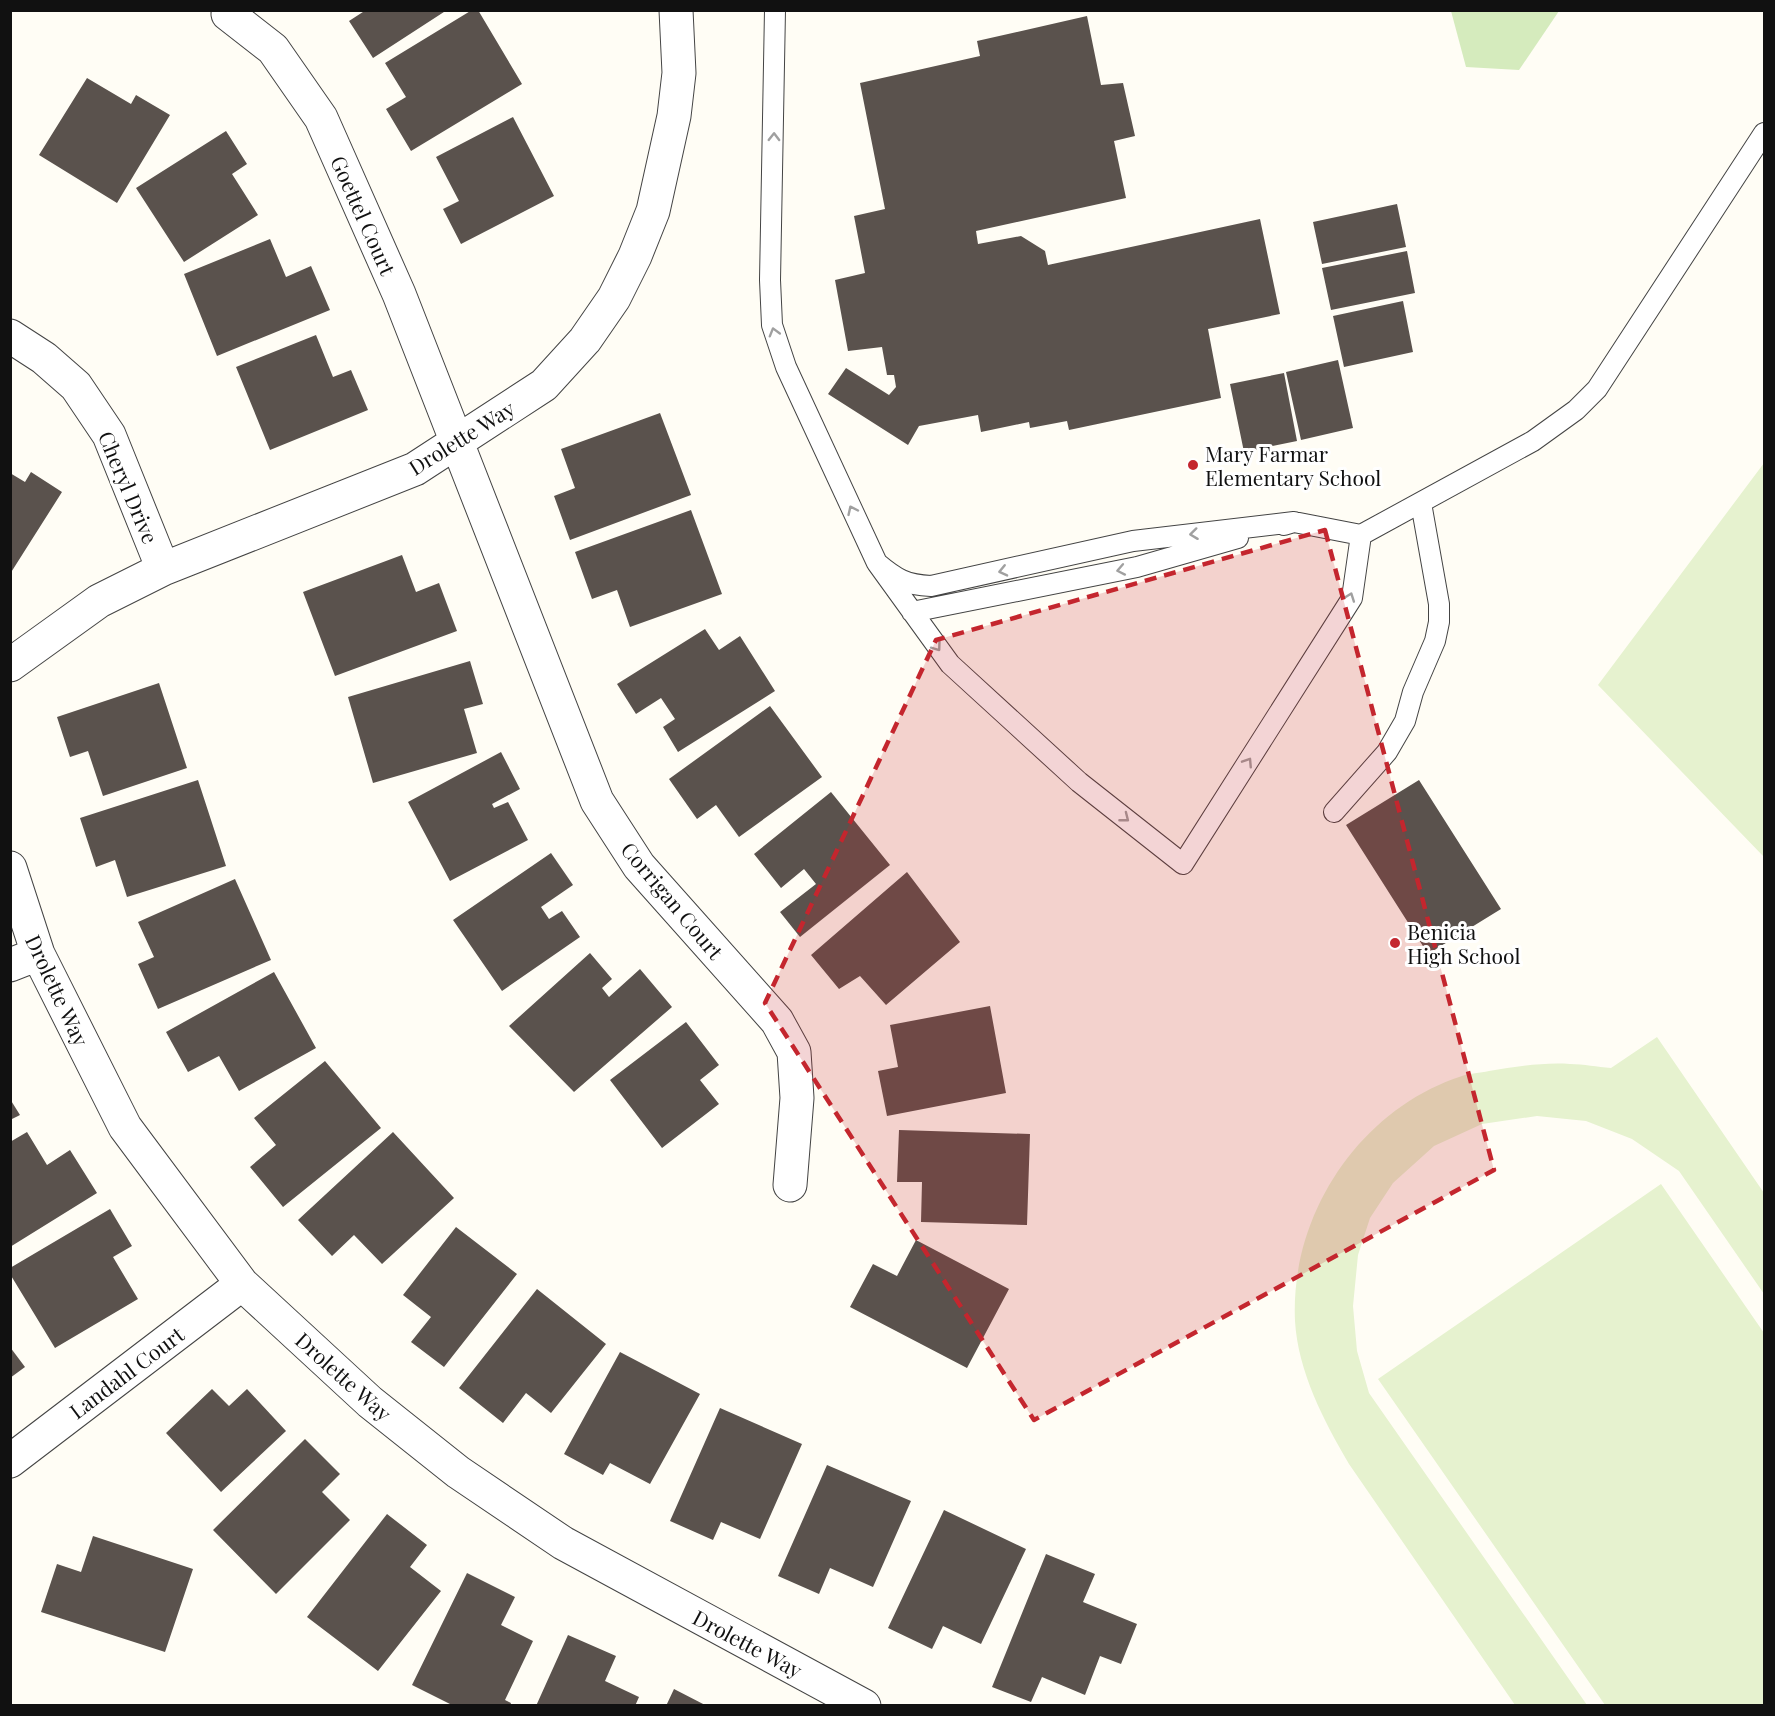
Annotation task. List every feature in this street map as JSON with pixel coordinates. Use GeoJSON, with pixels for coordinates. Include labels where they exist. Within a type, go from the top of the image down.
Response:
{"type":"FeatureCollection","features":[{"type":"Feature","properties":{"kind":"street","name":"Drolette Way"},"geometry":{"type":"LineString","coordinates":[[10,665],[99,601],[164,569],[415,469],[544,385],[585,340],[614,298],[635,256],[653,211],[674,116],[679,74],[675,10]]}},
{"type":"Feature","properties":{"kind":"street","name":"Goettel Court"},"geometry":{"type":"LineString","coordinates":[[228,14],[273,49],[321,118],[399,294],[458,442]]}},
{"type":"Feature","properties":{"kind":"street","name":"Cheryl Drive"},"geometry":{"type":"LineString","coordinates":[[10,336],[44,358],[76,386],[109,435],[164,569]]}},
{"type":"Feature","properties":{"kind":"street","name":"Corrigan Court"},"geometry":{"type":"LineString","coordinates":[[458,442],[597,801],[639,866],[777,1021],[794,1052],[796,1098],[790,1185]]}},
{"type":"Feature","properties":{"kind":"street","name":"Drolette Way"},"geometry":{"type":"LineString","coordinates":[[10,868],[24,960],[125,1127],[242,1284],[370,1402],[458,1472],[563,1543],[864,1706]]}},
{"type":"Feature","properties":{"kind":"street","name":"Landahl Court"},"geometry":{"type":"LineString","coordinates":[[10,1461],[242,1284]]}},
{"type":"Feature","properties":{"kind":"lane"},"geometry":{"type":"LineString","coordinates":[[775,10],[774,191],[770,280],[772,325],[786,367],[877,563],[950,664],[1079,782],[1183,864],[1352,598],[1361,535]]}},
{"type":"Feature","properties":{"kind":"lane"},"geometry":{"type":"LineString","coordinates":[[877,563],[895,578],[913,585],[931,586],[1133,541],[1294,522],[1361,535],[1533,441],[1576,410],[1597,389],[1764,134]]}},
{"type":"Feature","properties":{"kind":"lane"},"geometry":{"type":"LineString","coordinates":[[1334,812],[1387,752],[1405,721],[1413,692],[1435,641],[1439,622],[1438,604],[1421,503]]}},
{"type":"Feature","properties":{"kind":"lane"},"geometry":{"type":"LineString","coordinates":[[912,612],[1137,567],[1294,522]]}},
{"type":"Feature","properties":{"kind":"highlighted area"},"geometry":{"type":"Polygon","coordinates":[[[1325,530],[1494,1170],[1034,1420],[765,1003],[936,640],[1325,530]]]}},
{"type":"Feature","properties":{"kind":"green space"},"geometry":{"type":"Polygon","coordinates":[[[1451,10],[1559,11],[1519,70],[1466,67],[1451,10]]]}},
{"type":"Feature","properties":{"kind":"green space"},"geometry":{"type":"Polygon","coordinates":[[[1764,463],[1764,857],[1598,685],[1764,463]]]}},
{"type":"Feature","properties":{"kind":"green space"},"geometry":{"type":"Polygon","coordinates":[[[1657,1037],[1764,1193],[1764,1294],[1679,1171],[1632,1139],[1586,1121],[1537,1116],[1482,1124],[1434,1146],[1393,1183],[1370,1218],[1358,1255],[1353,1306],[1357,1351],[1369,1393],[1587,1705],[1515,1705],[1349,1464],[1314,1396],[1301,1359],[1295,1321],[1297,1281],[1305,1242],[1319,1205],[1338,1171],[1363,1140],[1392,1113],[1425,1092],[1465,1075],[1519,1066],[1580,1064],[1611,1068],[1657,1037]]]}},
{"type":"Feature","properties":{"kind":"green space"},"geometry":{"type":"Polygon","coordinates":[[[1661,1184],[1764,1333],[1764,1705],[1605,1705],[1378,1379],[1661,1184]]]}},
{"type":"Feature","properties":{"kind":"building"},"geometry":{"type":"Polygon","coordinates":[[[366,10],[447,10],[373,58],[349,21],[366,10]]]}},
{"type":"Feature","properties":{"kind":"building"},"geometry":{"type":"Polygon","coordinates":[[[472,10],[478,10],[522,84],[411,151],[386,109],[406,97],[385,63],[472,10]]]}},
{"type":"Feature","properties":{"kind":"building"},"geometry":{"type":"Polygon","coordinates":[[[1087,16],[1101,85],[1123,83],[1135,136],[1114,141],[1126,198],[976,231],[978,244],[1021,236],[1045,251],[1048,265],[1260,219],[1280,314],[1208,329],[1221,398],[1069,430],[1067,421],[1030,428],[1029,422],[981,432],[978,415],[919,426],[908,445],[828,394],[846,368],[889,395],[896,387],[894,375],[887,375],[882,347],[848,351],[835,280],[865,273],[854,216],[885,209],[860,83],[980,56],[977,41],[1087,16]]]}},
{"type":"Feature","properties":{"kind":"building"},"geometry":{"type":"Polygon","coordinates":[[[87,78],[131,104],[136,95],[170,115],[117,203],[39,155],[87,78]]]}},
{"type":"Feature","properties":{"kind":"building"},"geometry":{"type":"Polygon","coordinates":[[[513,117],[554,196],[461,244],[443,209],[459,201],[436,157],[513,117]]]}},
{"type":"Feature","properties":{"kind":"building"},"geometry":{"type":"Polygon","coordinates":[[[226,131],[247,164],[232,174],[258,215],[184,262],[136,188],[226,131]]]}},
{"type":"Feature","properties":{"kind":"building"},"geometry":{"type":"Polygon","coordinates":[[[1397,204],[1406,247],[1322,264],[1313,222],[1397,204]]]}},
{"type":"Feature","properties":{"kind":"building"},"geometry":{"type":"Polygon","coordinates":[[[270,239],[286,277],[311,266],[330,310],[217,356],[184,274],[270,239]]]}},
{"type":"Feature","properties":{"kind":"building"},"geometry":{"type":"Polygon","coordinates":[[[1407,251],[1415,293],[1331,310],[1322,268],[1407,251]]]}},
{"type":"Feature","properties":{"kind":"building"},"geometry":{"type":"Polygon","coordinates":[[[1403,301],[1413,352],[1344,367],[1333,316],[1403,301]]]}},
{"type":"Feature","properties":{"kind":"building"},"geometry":{"type":"Polygon","coordinates":[[[316,335],[333,377],[351,370],[368,410],[270,450],[236,367],[316,335]]]}},
{"type":"Feature","properties":{"kind":"building"},"geometry":{"type":"Polygon","coordinates":[[[1338,360],[1353,428],[1301,440],[1286,372],[1338,360]]]}},
{"type":"Feature","properties":{"kind":"building"},"geometry":{"type":"Polygon","coordinates":[[[1284,373],[1297,441],[1244,452],[1230,384],[1284,373]]]}},
{"type":"Feature","properties":{"kind":"building"},"geometry":{"type":"Polygon","coordinates":[[[660,413],[691,495],[570,540],[554,496],[575,488],[561,449],[660,413]]]}},
{"type":"Feature","properties":{"kind":"building"},"geometry":{"type":"Polygon","coordinates":[[[31,472],[62,492],[10,574],[10,473],[25,482],[31,472]]]}},
{"type":"Feature","properties":{"kind":"building"},"geometry":{"type":"Polygon","coordinates":[[[691,510],[722,594],[630,627],[617,590],[592,599],[575,552],[691,510]]]}},
{"type":"Feature","properties":{"kind":"building"},"geometry":{"type":"Polygon","coordinates":[[[402,555],[416,592],[439,583],[457,631],[335,676],[303,592],[402,555]]]}},
{"type":"Feature","properties":{"kind":"building"},"geometry":{"type":"Polygon","coordinates":[[[705,629],[719,650],[740,636],[775,691],[678,752],[663,727],[675,719],[661,698],[636,714],[617,684],[705,629]]]}},
{"type":"Feature","properties":{"kind":"building"},"geometry":{"type":"Polygon","coordinates":[[[470,661],[483,704],[464,709],[477,753],[373,783],[348,697],[470,661]]]}},
{"type":"Feature","properties":{"kind":"building"},"geometry":{"type":"Polygon","coordinates":[[[159,683],[187,768],[103,796],[88,751],[70,757],[57,717],[159,683]]]}},
{"type":"Feature","properties":{"kind":"building"},"geometry":{"type":"Polygon","coordinates":[[[770,706],[822,777],[739,837],[716,805],[697,819],[669,779],[770,706]]]}},
{"type":"Feature","properties":{"kind":"building"},"geometry":{"type":"Polygon","coordinates":[[[501,752],[520,789],[492,804],[494,808],[508,802],[528,840],[450,881],[408,802],[501,752]]]}},
{"type":"Feature","properties":{"kind":"building"},"geometry":{"type":"Polygon","coordinates":[[[198,780],[226,866],[127,897],[115,860],[96,867],[80,818],[198,780]]]}},
{"type":"Feature","properties":{"kind":"building"},"geometry":{"type":"Polygon","coordinates":[[[1419,780],[1501,909],[1428,954],[1346,825],[1419,780]]]}},
{"type":"Feature","properties":{"kind":"building"},"geometry":{"type":"Polygon","coordinates":[[[831,792],[890,865],[800,937],[780,912],[816,884],[804,869],[781,888],[754,854],[831,792]]]}},
{"type":"Feature","properties":{"kind":"building"},"geometry":{"type":"Polygon","coordinates":[[[551,853],[573,885],[541,907],[549,919],[562,911],[580,937],[502,991],[453,920],[551,853]]]}},
{"type":"Feature","properties":{"kind":"building"},"geometry":{"type":"Polygon","coordinates":[[[907,872],[960,942],[886,1005],[860,976],[839,989],[811,955],[907,872]]]}},
{"type":"Feature","properties":{"kind":"building"},"geometry":{"type":"Polygon","coordinates":[[[235,879],[271,960],[158,1009],[138,964],[154,957],[138,922],[235,879]]]}},
{"type":"Feature","properties":{"kind":"building"},"geometry":{"type":"Polygon","coordinates":[[[590,953],[612,979],[602,988],[609,997],[640,969],[672,1007],[574,1092],[509,1026],[590,953]]]}},
{"type":"Feature","properties":{"kind":"building"},"geometry":{"type":"Polygon","coordinates":[[[274,972],[316,1048],[239,1091],[219,1056],[188,1072],[166,1032],[274,972]]]}},
{"type":"Feature","properties":{"kind":"building"},"geometry":{"type":"Polygon","coordinates":[[[990,1006],[1006,1093],[887,1116],[878,1071],[898,1067],[890,1025],[990,1006]]]}},
{"type":"Feature","properties":{"kind":"building"},"geometry":{"type":"Polygon","coordinates":[[[686,1022],[719,1065],[700,1080],[719,1104],[662,1148],[610,1080],[686,1022]]]}},
{"type":"Feature","properties":{"kind":"building"},"geometry":{"type":"Polygon","coordinates":[[[325,1061],[381,1128],[283,1207],[250,1167],[276,1145],[254,1118],[325,1061]]]}},
{"type":"Feature","properties":{"kind":"building"},"geometry":{"type":"Polygon","coordinates":[[[10,1099],[20,1115],[10,1120],[10,1099]]]}},
{"type":"Feature","properties":{"kind":"building"},"geometry":{"type":"Polygon","coordinates":[[[899,1130],[1030,1134],[1027,1225],[921,1222],[922,1182],[897,1182],[899,1130]]]}},
{"type":"Feature","properties":{"kind":"building"},"geometry":{"type":"Polygon","coordinates":[[[27,1132],[47,1165],[70,1150],[97,1193],[10,1247],[10,1142],[27,1132]]]}},
{"type":"Feature","properties":{"kind":"building"},"geometry":{"type":"Polygon","coordinates":[[[393,1132],[454,1198],[382,1264],[354,1235],[332,1256],[298,1220],[393,1132]]]}},
{"type":"Feature","properties":{"kind":"building"},"geometry":{"type":"Polygon","coordinates":[[[110,1209],[132,1246],[113,1257],[138,1299],[55,1348],[10,1274],[10,1268],[110,1209]]]}},
{"type":"Feature","properties":{"kind":"building"},"geometry":{"type":"Polygon","coordinates":[[[456,1227],[517,1274],[444,1367],[411,1342],[431,1317],[403,1295],[456,1227]]]}},
{"type":"Feature","properties":{"kind":"building"},"geometry":{"type":"Polygon","coordinates":[[[916,1240],[1009,1289],[967,1368],[850,1307],[873,1264],[897,1276],[916,1240]]]}},
{"type":"Feature","properties":{"kind":"building"},"geometry":{"type":"Polygon","coordinates":[[[537,1289],[606,1344],[551,1413],[526,1393],[503,1423],[459,1388],[537,1289]]]}},
{"type":"Feature","properties":{"kind":"building"},"geometry":{"type":"Polygon","coordinates":[[[10,1347],[25,1367],[10,1378],[10,1347]]]}},
{"type":"Feature","properties":{"kind":"building"},"geometry":{"type":"Polygon","coordinates":[[[620,1352],[700,1394],[650,1484],[610,1463],[603,1475],[564,1454],[620,1352]]]}},
{"type":"Feature","properties":{"kind":"building"},"geometry":{"type":"Polygon","coordinates":[[[212,1389],[229,1406],[247,1389],[286,1431],[221,1492],[166,1433],[212,1389]]]}},
{"type":"Feature","properties":{"kind":"building"},"geometry":{"type":"Polygon","coordinates":[[[720,1408],[802,1444],[760,1539],[721,1522],[713,1540],[670,1521],[720,1408]]]}},
{"type":"Feature","properties":{"kind":"building"},"geometry":{"type":"Polygon","coordinates":[[[305,1439],[340,1474],[322,1492],[350,1520],[276,1594],[213,1530],[305,1439]]]}},
{"type":"Feature","properties":{"kind":"building"},"geometry":{"type":"Polygon","coordinates":[[[827,1465],[911,1501],[873,1587],[830,1568],[819,1594],[778,1576],[827,1465]]]}},
{"type":"Feature","properties":{"kind":"building"},"geometry":{"type":"Polygon","coordinates":[[[944,1510],[1026,1549],[981,1644],[943,1626],[932,1649],[888,1628],[944,1510]]]}},
{"type":"Feature","properties":{"kind":"building"},"geometry":{"type":"Polygon","coordinates":[[[387,1514],[427,1545],[410,1567],[441,1591],[378,1671],[307,1617],[387,1514]]]}},
{"type":"Feature","properties":{"kind":"building"},"geometry":{"type":"Polygon","coordinates":[[[93,1536],[193,1569],[165,1652],[41,1612],[57,1564],[81,1572],[93,1536]]]}},
{"type":"Feature","properties":{"kind":"building"},"geometry":{"type":"Polygon","coordinates":[[[1046,1554],[1095,1574],[1083,1602],[1137,1624],[1121,1664],[1100,1656],[1085,1695],[1042,1677],[1031,1702],[992,1687],[1046,1554]]]}},
{"type":"Feature","properties":{"kind":"building"},"geometry":{"type":"Polygon","coordinates":[[[467,1573],[515,1597],[501,1625],[533,1641],[505,1700],[511,1703],[510,1706],[454,1706],[412,1685],[467,1573]]]}},
{"type":"Feature","properties":{"kind":"building"},"geometry":{"type":"Polygon","coordinates":[[[568,1635],[616,1656],[605,1681],[639,1697],[635,1706],[536,1706],[568,1635]]]}},
{"type":"Feature","properties":{"kind":"building"},"geometry":{"type":"Polygon","coordinates":[[[674,1689],[707,1706],[666,1706],[674,1689]]]}},
{"type":"Feature","properties":{"kind":"place","name":"Mary Farmar Elementary School"},"geometry":{"type":"Point","coordinates":[1193,465]}},
{"type":"Feature","properties":{"kind":"place","name":"Benicia High School"},"geometry":{"type":"Point","coordinates":[1395,943]}}]}
